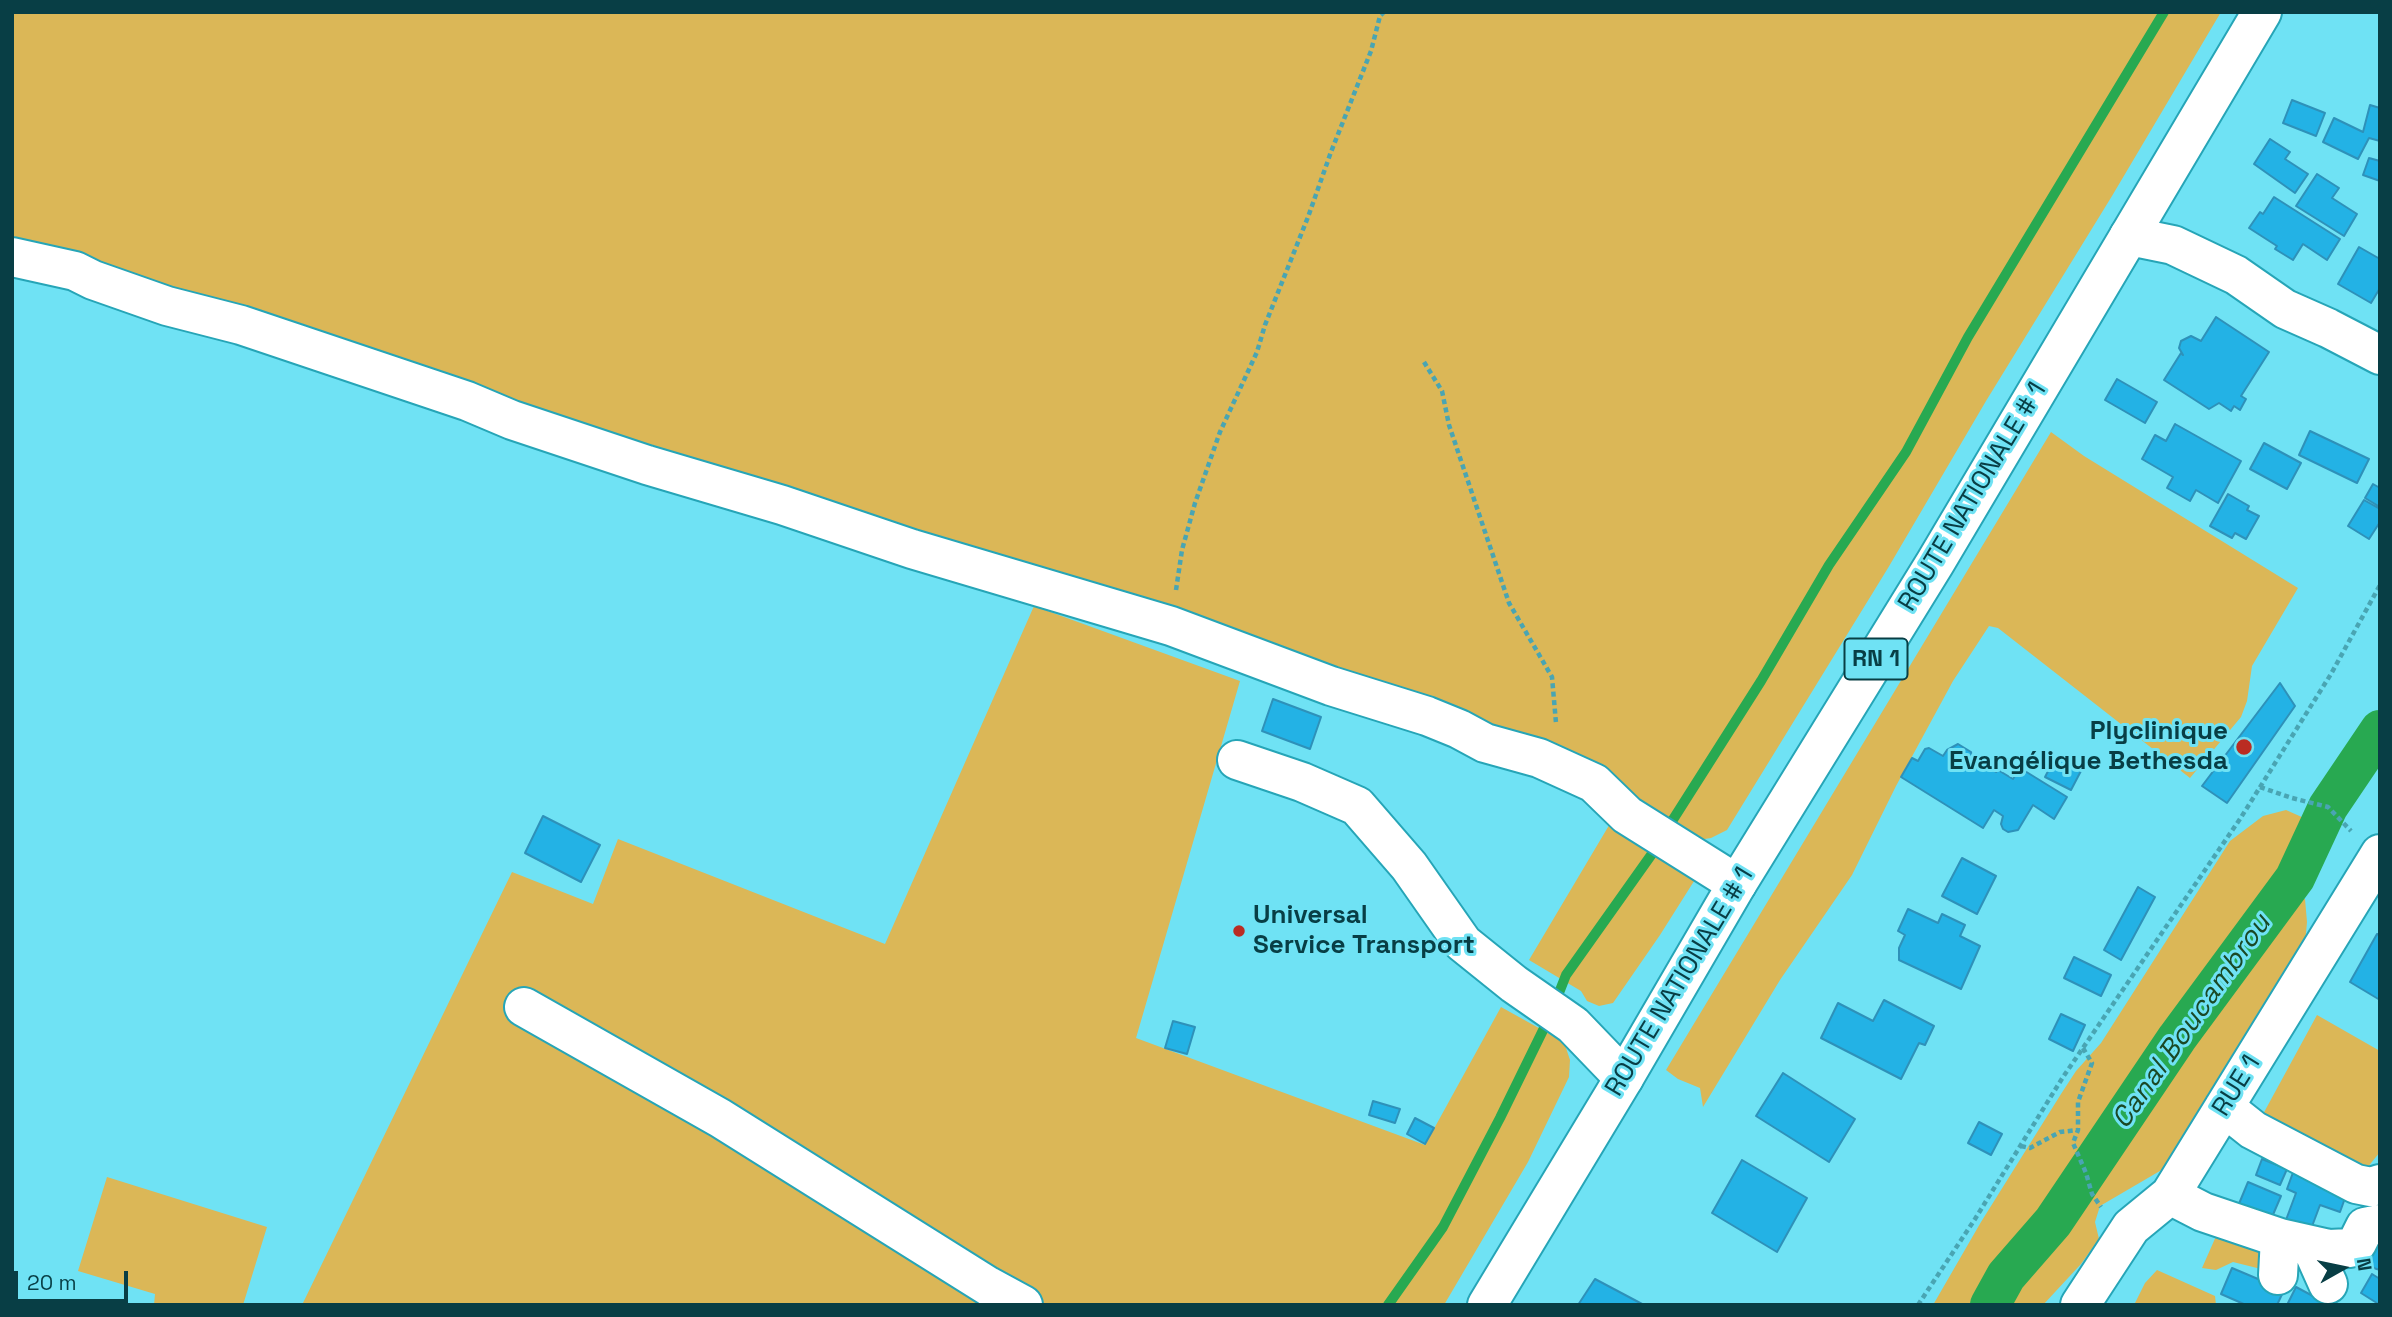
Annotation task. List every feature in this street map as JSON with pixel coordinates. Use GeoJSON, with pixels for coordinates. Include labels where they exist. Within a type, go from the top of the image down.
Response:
{"type":"FeatureCollection","features":[{"type":"Feature","properties":{"kind":"street","name":"ROUTE NATIONALE # 1"},"geometry":{"type":"LineString","coordinates":[[1487,1305],[1737,884],[1935,563],[2262,12]]}},
{"type":"Feature","properties":{"kind":"street"},"geometry":{"type":"LineString","coordinates":[[2129,236],[2173,245],[2236,275],[2285,309],[2380,355]]}},
{"type":"Feature","properties":{"kind":"street"},"geometry":{"type":"LineString","coordinates":[[12,257],[75,271],[167,306],[241,325],[467,401],[512,420],[647,465],[782,505],[912,550],[1171,626],[1331,686],[1437,720],[1485,743],[1539,758],[1594,783],[1627,815],[1737,884]]}},
{"type":"Feature","properties":{"kind":"street"},"geometry":{"type":"LineString","coordinates":[[1237,760],[1302,782],[1357,806],[1409,866],[1463,943],[1514,984],[1573,1025],[1624,1078]]}},
{"type":"Feature","properties":{"kind":"street","name":"RUE 1"},"geometry":{"type":"LineString","coordinates":[[2080,1305],[2131,1227],[2170,1195],[2224,1107],[2367,845]]}},
{"type":"Feature","properties":{"kind":"street"},"geometry":{"type":"LineString","coordinates":[[524,1007],[720,1118],[976,1279],[1023,1305]]}},
{"type":"Feature","properties":{"kind":"street"},"geometry":{"type":"LineString","coordinates":[[2224,1107],[2253,1130],[2356,1184],[2371,1187],[2380,1184]]}},
{"type":"Feature","properties":{"kind":"street"},"geometry":{"type":"LineString","coordinates":[[2170,1195],[2203,1212],[2313,1254]]}},
{"type":"Feature","properties":{"kind":"street"},"geometry":{"type":"LineString","coordinates":[[2278,1275],[2313,1254],[2350,1248],[2357,1243],[2365,1227],[2380,1224]]}},
{"type":"Feature","properties":{"kind":"path"},"geometry":{"type":"LineString","coordinates":[[1171,626],[1182,550],[1195,503],[1220,432],[1257,352],[1371,51],[1380,16],[1384,12]]}},
{"type":"Feature","properties":{"kind":"path"},"geometry":{"type":"LineString","coordinates":[[1424,362],[1442,391],[1449,425],[1509,603],[1552,677],[1557,733],[1554,765]]}},
{"type":"Feature","properties":{"kind":"path"},"geometry":{"type":"LineString","coordinates":[[1918,1305],[1975,1220],[2082,1048],[2260,787],[2331,674],[2380,585]]}},
{"type":"Feature","properties":{"kind":"path"},"geometry":{"type":"LineString","coordinates":[[2260,787],[2292,799],[2328,807],[2367,845]]}},
{"type":"Feature","properties":{"kind":"path"},"geometry":{"type":"LineString","coordinates":[[2082,1048],[2092,1063],[2078,1102],[2078,1130],[2073,1143],[2092,1194],[2105,1213],[2131,1227]]}},
{"type":"Feature","properties":{"kind":"path"},"geometry":{"type":"LineString","coordinates":[[2021,1146],[2031,1148],[2060,1132],[2078,1130]]}},
{"type":"Feature","properties":{"kind":"shaded area"},"geometry":{"type":"Polygon","coordinates":[[[12,12],[2221,12],[1888,568],[1727,830],[1711,838],[1698,840],[1604,782],[1588,759],[12,242],[12,12]]]}},
{"type":"Feature","properties":{"kind":"shaded area"},"geometry":{"type":"Polygon","coordinates":[[[2051,432],[2084,456],[2298,588],[2252,666],[2247,701],[2241,717],[2190,778],[1998,628],[1989,626],[1953,681],[1852,875],[1780,980],[1703,1107],[1700,1088],[1678,1079],[1666,1070],[2051,432]]]}},
{"type":"Feature","properties":{"kind":"shaded area"},"geometry":{"type":"Polygon","coordinates":[[[1034,606],[1240,681],[1136,1038],[1425,1145],[1501,1007],[1564,1042],[1570,1060],[1569,1077],[1528,1162],[1444,1305],[302,1305],[512,872],[593,904],[618,839],[885,944],[1034,606]]]}},
{"type":"Feature","properties":{"kind":"shaded area"},"geometry":{"type":"Polygon","coordinates":[[[2286,810],[2304,818],[2302,831],[2291,858],[2209,973],[2142,1082],[2051,1214],[2002,1267],[1981,1305],[1933,1305],[2061,1094],[2076,1071],[2101,1043],[2230,841],[2263,816],[2286,810]]]}},
{"type":"Feature","properties":{"kind":"shaded area"},"geometry":{"type":"Polygon","coordinates":[[[1611,822],[1696,878],[1613,1003],[1599,1006],[1587,1001],[1581,991],[1529,960],[1611,822]]]}},
{"type":"Feature","properties":{"kind":"shaded area"},"geometry":{"type":"Polygon","coordinates":[[[2294,898],[2305,899],[2307,922],[2304,955],[2288,971],[2263,1005],[2219,1079],[2217,1092],[2165,1168],[2100,1206],[2095,1222],[2099,1239],[2081,1264],[2043,1305],[2002,1305],[2023,1271],[2075,1207],[2161,1088],[2274,919],[2294,898]]]}},
{"type":"Feature","properties":{"kind":"shaded area"},"geometry":{"type":"Polygon","coordinates":[[[2317,1015],[2380,1051],[2380,1152],[2358,1179],[2256,1127],[2317,1015]]]}},
{"type":"Feature","properties":{"kind":"shaded area"},"geometry":{"type":"Polygon","coordinates":[[[107,1177],[267,1227],[243,1305],[154,1305],[155,1294],[78,1271],[107,1177]]]}},
{"type":"Feature","properties":{"kind":"shaded area"},"geometry":{"type":"Polygon","coordinates":[[[2221,1225],[2274,1242],[2265,1270],[2233,1262],[2216,1270],[2202,1268],[2221,1225]]]}},
{"type":"Feature","properties":{"kind":"shaded area"},"geometry":{"type":"Polygon","coordinates":[[[2157,1270],[2215,1296],[2216,1305],[2134,1305],[2145,1283],[2157,1270]]]}},
{"type":"Feature","properties":{"kind":"building"},"geometry":{"type":"Polygon","coordinates":[[[2292,100],[2325,113],[2316,136],[2283,123],[2292,100]]]}},
{"type":"Feature","properties":{"kind":"building"},"geometry":{"type":"Polygon","coordinates":[[[2370,105],[2380,108],[2380,141],[2369,138],[2358,159],[2323,142],[2334,118],[2363,132],[2370,105]]]}},
{"type":"Feature","properties":{"kind":"building"},"geometry":{"type":"Polygon","coordinates":[[[2270,139],[2290,152],[2285,159],[2308,174],[2295,193],[2254,164],[2270,139]]]}},
{"type":"Feature","properties":{"kind":"building"},"geometry":{"type":"Polygon","coordinates":[[[2369,158],[2380,161],[2380,181],[2363,175],[2369,158]]]}},
{"type":"Feature","properties":{"kind":"building"},"geometry":{"type":"Polygon","coordinates":[[[2317,174],[2339,188],[2332,198],[2357,214],[2344,236],[2296,206],[2317,174]]]}},
{"type":"Feature","properties":{"kind":"building"},"geometry":{"type":"Polygon","coordinates":[[[2274,197],[2340,239],[2327,260],[2303,244],[2293,260],[2249,228],[2260,212],[2263,214],[2274,197]]]}},
{"type":"Feature","properties":{"kind":"building"},"geometry":{"type":"Polygon","coordinates":[[[2359,247],[2380,259],[2380,288],[2371,303],[2338,284],[2359,247]]]}},
{"type":"Feature","properties":{"kind":"building"},"geometry":{"type":"Polygon","coordinates":[[[2216,317],[2269,352],[2241,396],[2246,399],[2240,410],[2234,406],[2231,411],[2219,403],[2209,409],[2164,380],[2181,353],[2183,355],[2179,348],[2181,341],[2191,336],[2201,341],[2216,317]]]}},
{"type":"Feature","properties":{"kind":"building"},"geometry":{"type":"Polygon","coordinates":[[[2117,379],[2157,402],[2145,423],[2105,400],[2117,379]]]}},
{"type":"Feature","properties":{"kind":"building"},"geometry":{"type":"Polygon","coordinates":[[[2175,424],[2241,461],[2218,503],[2196,490],[2190,501],[2167,488],[2173,477],[2142,459],[2155,435],[2166,441],[2175,424]]]}},
{"type":"Feature","properties":{"kind":"building"},"geometry":{"type":"Polygon","coordinates":[[[2310,431],[2369,459],[2357,483],[2299,455],[2310,431]]]}},
{"type":"Feature","properties":{"kind":"building"},"geometry":{"type":"Polygon","coordinates":[[[2264,443],[2301,463],[2287,489],[2250,469],[2264,443]]]}},
{"type":"Feature","properties":{"kind":"building"},"geometry":{"type":"Polygon","coordinates":[[[2373,484],[2380,488],[2380,507],[2365,498],[2373,484]]]}},
{"type":"Feature","properties":{"kind":"building"},"geometry":{"type":"Polygon","coordinates":[[[2228,494],[2249,506],[2247,510],[2259,516],[2246,539],[2235,533],[2232,538],[2210,526],[2228,494]]]}},
{"type":"Feature","properties":{"kind":"building"},"geometry":{"type":"Polygon","coordinates":[[[2364,500],[2380,509],[2380,522],[2369,539],[2348,526],[2364,500]]]}},
{"type":"Feature","properties":{"kind":"building"},"geometry":{"type":"Polygon","coordinates":[[[2280,683],[2295,706],[2227,803],[2202,786],[2280,683]]]}},
{"type":"Feature","properties":{"kind":"building"},"geometry":{"type":"Polygon","coordinates":[[[1273,699],[1321,717],[1310,749],[1262,731],[1273,699]]]}},
{"type":"Feature","properties":{"kind":"building"},"geometry":{"type":"Polygon","coordinates":[[[1958,744],[1971,752],[1972,758],[1996,772],[1998,770],[2013,779],[2020,768],[2067,797],[2054,819],[2033,805],[2018,830],[2008,832],[2003,829],[2003,816],[1994,810],[1983,828],[1901,777],[1912,758],[1918,761],[1925,749],[1929,748],[1943,756],[1947,750],[1958,744]]]}},
{"type":"Feature","properties":{"kind":"building"},"geometry":{"type":"Polygon","coordinates":[[[2056,756],[2082,769],[2071,790],[2045,777],[2056,756]]]}},
{"type":"Feature","properties":{"kind":"building"},"geometry":{"type":"Polygon","coordinates":[[[543,816],[600,845],[581,882],[525,853],[543,816]]]}},
{"type":"Feature","properties":{"kind":"building"},"geometry":{"type":"Polygon","coordinates":[[[1962,858],[1996,876],[1977,914],[1942,896],[1962,858]]]}},
{"type":"Feature","properties":{"kind":"building"},"geometry":{"type":"Polygon","coordinates":[[[2138,887],[2155,897],[2121,960],[2104,950],[2138,887]]]}},
{"type":"Feature","properties":{"kind":"building"},"geometry":{"type":"Polygon","coordinates":[[[1908,909],[1938,923],[1942,914],[1965,925],[1960,936],[1980,946],[1961,989],[1899,960],[1899,948],[1905,935],[1898,931],[1908,909]]]}},
{"type":"Feature","properties":{"kind":"building"},"geometry":{"type":"Polygon","coordinates":[[[2377,934],[2380,935],[2380,1000],[2350,982],[2377,934]]]}},
{"type":"Feature","properties":{"kind":"building"},"geometry":{"type":"Polygon","coordinates":[[[2074,957],[2111,975],[2101,996],[2064,978],[2074,957]]]}},
{"type":"Feature","properties":{"kind":"building"},"geometry":{"type":"Polygon","coordinates":[[[1884,1000],[1934,1026],[1925,1045],[1919,1043],[1901,1079],[1821,1038],[1838,1003],[1873,1021],[1884,1000]]]}},
{"type":"Feature","properties":{"kind":"building"},"geometry":{"type":"Polygon","coordinates":[[[2061,1014],[2085,1025],[2073,1051],[2049,1039],[2061,1014]]]}},
{"type":"Feature","properties":{"kind":"building"},"geometry":{"type":"Polygon","coordinates":[[[1173,1021],[1195,1027],[1187,1054],[1165,1048],[1173,1021]]]}},
{"type":"Feature","properties":{"kind":"building"},"geometry":{"type":"Polygon","coordinates":[[[1783,1073],[1855,1119],[1829,1162],[1756,1116],[1783,1073]]]}},
{"type":"Feature","properties":{"kind":"building"},"geometry":{"type":"Polygon","coordinates":[[[1373,1101],[1400,1109],[1395,1123],[1369,1115],[1373,1101]]]}},
{"type":"Feature","properties":{"kind":"building"},"geometry":{"type":"Polygon","coordinates":[[[1415,1118],[1434,1128],[1425,1144],[1407,1134],[1415,1118]]]}},
{"type":"Feature","properties":{"kind":"building"},"geometry":{"type":"Polygon","coordinates":[[[1979,1122],[2002,1134],[1991,1155],[1968,1143],[1979,1122]]]}},
{"type":"Feature","properties":{"kind":"building"},"geometry":{"type":"Polygon","coordinates":[[[2262,1159],[2287,1169],[2280,1185],[2256,1175],[2262,1159]]]}},
{"type":"Feature","properties":{"kind":"building"},"geometry":{"type":"Polygon","coordinates":[[[1742,1160],[1807,1198],[1777,1252],[1712,1213],[1742,1160]]]}},
{"type":"Feature","properties":{"kind":"building"},"geometry":{"type":"Polygon","coordinates":[[[2295,1167],[2349,1187],[2340,1212],[2320,1205],[2308,1237],[2283,1228],[2296,1193],[2287,1189],[2295,1167]]]}},
{"type":"Feature","properties":{"kind":"building"},"geometry":{"type":"Polygon","coordinates":[[[2248,1182],[2281,1196],[2269,1224],[2236,1211],[2248,1182]]]}},
{"type":"Feature","properties":{"kind":"building"},"geometry":{"type":"Polygon","coordinates":[[[2363,1242],[2380,1247],[2380,1270],[2357,1263],[2363,1242]]]}},
{"type":"Feature","properties":{"kind":"building"},"geometry":{"type":"Polygon","coordinates":[[[2232,1268],[2284,1290],[2277,1305],[2246,1305],[2221,1294],[2232,1268]]]}},
{"type":"Feature","properties":{"kind":"building"},"geometry":{"type":"Polygon","coordinates":[[[2372,1274],[2380,1279],[2380,1305],[2361,1293],[2372,1274]]]}},
{"type":"Feature","properties":{"kind":"building"},"geometry":{"type":"Polygon","coordinates":[[[1595,1279],[1644,1305],[1578,1305],[1595,1279]]]}},
{"type":"Feature","properties":{"kind":"building"},"geometry":{"type":"Polygon","coordinates":[[[2296,1287],[2328,1304],[2287,1305],[2296,1287]]]}},
{"type":"Feature","properties":{"kind":"waterway"},"geometry":{"type":"LineString","coordinates":[[1667,829],[1761,681],[1829,565],[1906,452],[1968,337],[2164,12]]}},
{"type":"Feature","properties":{"kind":"waterway","name":"Canal Boucambrou"},"geometry":{"type":"LineString","coordinates":[[1990,1305],[2006,1276],[2053,1222],[2177,1038],[2295,878],[2328,807],[2380,730]]}},
{"type":"Feature","properties":{"kind":"waterway"},"geometry":{"type":"LineString","coordinates":[[1555,1003],[1566,975],[1659,844]]}},
{"type":"Feature","properties":{"kind":"waterway"},"geometry":{"type":"LineString","coordinates":[[1388,1305],[1443,1227],[1549,1018]]}},
{"type":"Feature","properties":{"kind":"place","name":"Plyclinique Evangélique Bethesda"},"geometry":{"type":"Point","coordinates":[2244,747]}},
{"type":"Feature","properties":{"kind":"place","name":"Universal Service Transport"},"geometry":{"type":"Point","coordinates":[1239,931]}}]}
